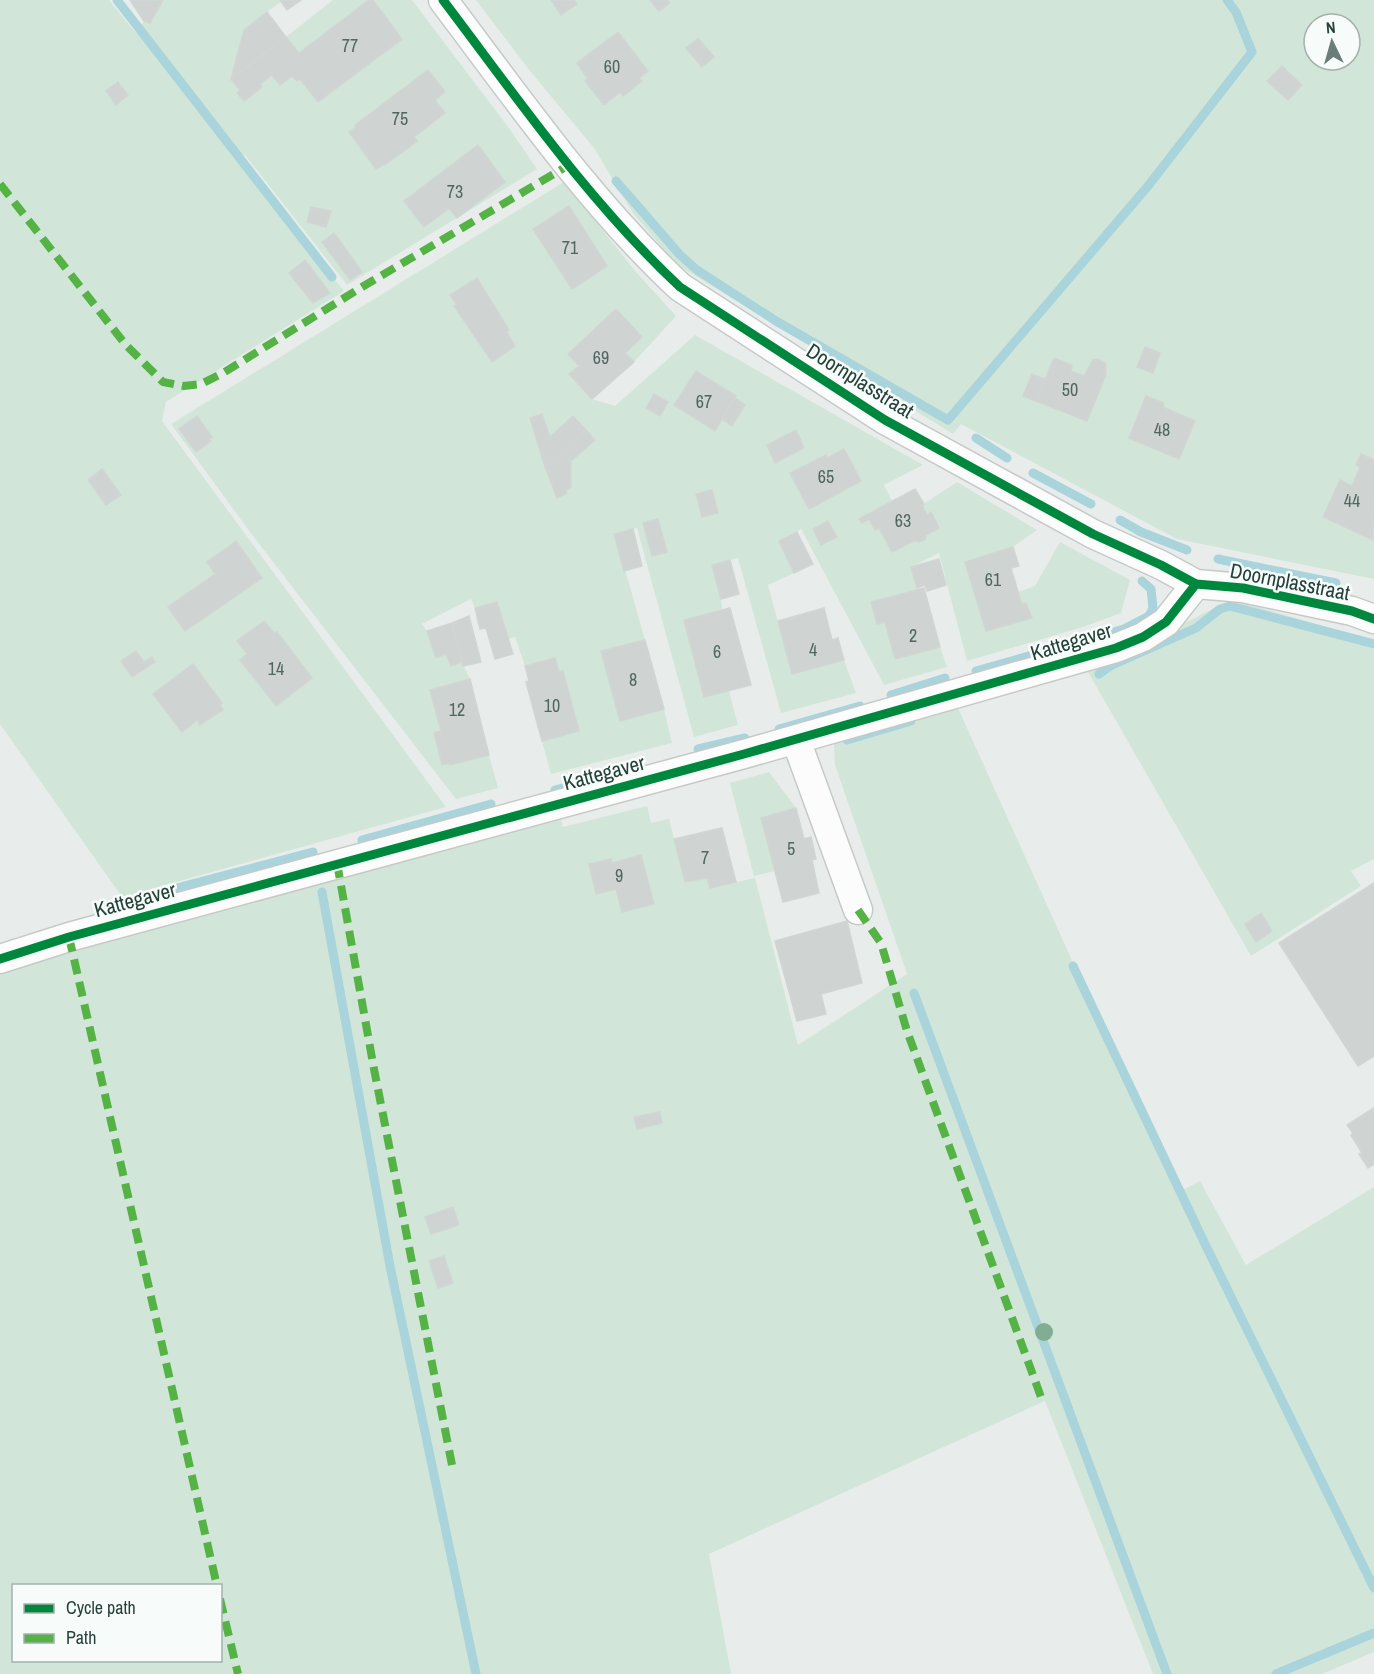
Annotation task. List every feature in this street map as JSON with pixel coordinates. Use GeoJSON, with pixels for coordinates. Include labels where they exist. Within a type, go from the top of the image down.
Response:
{"type":"FeatureCollection","features":[{"type":"Feature","properties":{"kind":"street","name":"Doornplasstraat"},"geometry":{"type":"LineString","coordinates":[[443,0],[593,196],[654,263],[680,287],[885,420],[1093,534],[1161,565],[1196,584],[1243,588],[1352,611],[1374,619]]}},
{"type":"Feature","properties":{"kind":"street","name":"Kattegaver"},"geometry":{"type":"LineString","coordinates":[[0,959],[155,913],[796,740],[1116,648],[1143,637],[1166,622],[1196,584]]}},
{"type":"Feature","properties":{"kind":"street"},"geometry":{"type":"LineString","coordinates":[[796,740],[858,910]]}},
{"type":"Feature","properties":{"kind":"green space"},"geometry":{"type":"Polygon","coordinates":[[[0,0],[109,0],[136,33],[144,21],[150,22],[163,0],[280,0],[281,2],[267,12],[231,79],[240,90],[237,93],[262,87],[260,84],[272,75],[280,85],[292,76],[297,81],[300,79],[373,0],[412,0],[509,128],[537,169],[347,285],[245,155],[239,160],[344,291],[166,402],[162,421],[446,807],[122,897],[0,724],[0,0]],[[428,70],[355,124],[356,127],[349,132],[376,169],[386,165],[417,141],[414,137],[445,114],[435,100],[428,70]],[[311,207],[308,222],[326,227],[330,211],[311,207]],[[236,541],[207,562],[215,574],[168,607],[185,631],[262,578],[236,541]],[[264,621],[237,641],[247,654],[240,660],[276,705],[312,678],[277,632],[274,633],[264,621]],[[193,664],[153,694],[182,731],[197,720],[201,725],[223,709],[221,702],[193,664]]]}},
{"type":"Feature","properties":{"kind":"green space"},"geometry":{"type":"Polygon","coordinates":[[[333,0],[369,0],[299,53],[286,37],[333,0]]]}},
{"type":"Feature","properties":{"kind":"green space"},"geometry":{"type":"Polygon","coordinates":[[[476,0],[1374,0],[1374,460],[1361,454],[1356,465],[1360,467],[1352,486],[1340,480],[1323,517],[1374,539],[1374,579],[1177,539],[961,424],[953,434],[676,264],[633,213],[594,148],[530,71],[476,0]]]}},
{"type":"Feature","properties":{"kind":"green space"},"geometry":{"type":"Polygon","coordinates":[[[564,182],[636,272],[676,316],[634,362],[625,353],[642,337],[616,309],[568,353],[579,366],[569,375],[592,399],[615,406],[695,335],[923,465],[884,485],[892,501],[859,519],[862,523],[869,519],[875,530],[879,528],[892,552],[914,541],[924,540],[926,535],[939,528],[931,513],[927,515],[922,505],[957,482],[1037,530],[1013,547],[1019,566],[1011,569],[1018,592],[1035,586],[1060,542],[1130,580],[1121,613],[1083,627],[967,661],[939,553],[911,567],[918,590],[872,602],[885,622],[895,659],[940,647],[947,667],[884,685],[801,529],[779,541],[794,573],[768,585],[792,674],[844,660],[856,693],[781,713],[738,558],[713,564],[722,610],[684,620],[704,697],[729,691],[738,725],[694,737],[637,528],[615,534],[645,640],[602,651],[620,721],[664,709],[672,743],[551,774],[542,741],[579,730],[555,658],[525,666],[515,637],[508,639],[497,602],[475,608],[471,599],[422,624],[427,631],[436,657],[446,654],[451,666],[462,662],[470,679],[431,690],[441,731],[434,734],[442,765],[450,763],[451,765],[489,755],[498,788],[456,799],[253,536],[171,424],[564,182]],[[542,415],[530,418],[557,497],[567,493],[566,490],[571,487],[571,461],[595,439],[573,416],[550,437],[542,415]],[[711,490],[696,494],[702,517],[718,513],[711,490]],[[658,519],[643,523],[652,555],[667,551],[658,519]]]}},
{"type":"Feature","properties":{"kind":"green space"},"geometry":{"type":"Polygon","coordinates":[[[1244,603],[1374,641],[1374,859],[1351,871],[1361,886],[1251,956],[1088,672],[1222,604],[1244,603]]]}},
{"type":"Feature","properties":{"kind":"green space"},"geometry":{"type":"Polygon","coordinates":[[[958,708],[1177,1193],[1200,1181],[1246,1265],[1374,1187],[1374,1652],[1322,1674],[1153,1674],[1045,1401],[709,1554],[731,1674],[0,1674],[0,974],[61,952],[559,814],[563,827],[647,806],[651,823],[669,819],[685,882],[707,878],[710,888],[755,878],[798,1045],[907,974],[835,765],[834,743],[862,731],[958,708]],[[641,855],[612,863],[611,859],[589,864],[596,894],[616,889],[623,912],[641,855]]]}},
{"type":"Feature","properties":{"kind":"green space"},"geometry":{"type":"Polygon","coordinates":[[[769,772],[796,808],[761,818],[775,871],[754,876],[730,783],[769,772]]]}},
{"type":"Feature","properties":{"kind":"building"},"geometry":{"type":"Polygon","coordinates":[[[130,0],[163,0],[150,23],[144,21],[130,0]]]}},
{"type":"Feature","properties":{"kind":"building"},"geometry":{"type":"Polygon","coordinates":[[[280,0],[301,0],[287,10],[280,0]]]}},
{"type":"Feature","properties":{"kind":"building"},"geometry":{"type":"Polygon","coordinates":[[[369,0],[373,0],[402,39],[318,102],[300,79],[297,81],[292,76],[280,85],[272,75],[260,84],[262,87],[244,101],[237,93],[240,90],[231,79],[286,37],[299,53],[369,0]]]}},
{"type":"Feature","properties":{"kind":"building"},"geometry":{"type":"Polygon","coordinates":[[[551,0],[574,0],[577,4],[561,15],[551,0]]]}},
{"type":"Feature","properties":{"kind":"building"},"geometry":{"type":"Polygon","coordinates":[[[650,0],[667,0],[670,3],[659,11],[650,0]]]}},
{"type":"Feature","properties":{"kind":"building"},"geometry":{"type":"Polygon","coordinates":[[[267,12],[286,37],[231,79],[244,30],[267,12]]]}},
{"type":"Feature","properties":{"kind":"building"},"geometry":{"type":"Polygon","coordinates":[[[618,32],[648,71],[639,78],[642,81],[623,96],[620,92],[604,105],[585,81],[588,79],[577,63],[618,32]]]}},
{"type":"Feature","properties":{"kind":"building"},"geometry":{"type":"Polygon","coordinates":[[[698,38],[714,57],[702,67],[686,48],[698,38]]]}},
{"type":"Feature","properties":{"kind":"building"},"geometry":{"type":"Polygon","coordinates":[[[1282,66],[1302,85],[1288,100],[1267,81],[1282,66]]]}},
{"type":"Feature","properties":{"kind":"building"},"geometry":{"type":"Polygon","coordinates":[[[428,70],[445,92],[435,100],[445,113],[414,137],[417,141],[376,169],[349,132],[356,127],[355,125],[428,70]]]}},
{"type":"Feature","properties":{"kind":"building"},"geometry":{"type":"Polygon","coordinates":[[[118,82],[128,95],[116,105],[106,91],[118,82]]]}},
{"type":"Feature","properties":{"kind":"building"},"geometry":{"type":"Polygon","coordinates":[[[478,145],[505,182],[457,218],[449,208],[424,227],[404,201],[478,145]]]}},
{"type":"Feature","properties":{"kind":"building"},"geometry":{"type":"Polygon","coordinates":[[[569,206],[607,266],[572,289],[533,229],[569,206]]]}},
{"type":"Feature","properties":{"kind":"building"},"geometry":{"type":"Polygon","coordinates":[[[311,207],[331,211],[326,227],[307,222],[311,207]]]}},
{"type":"Feature","properties":{"kind":"building"},"geometry":{"type":"Polygon","coordinates":[[[334,233],[362,272],[350,280],[322,242],[334,233]]]}},
{"type":"Feature","properties":{"kind":"building"},"geometry":{"type":"Polygon","coordinates":[[[305,260],[330,293],[313,303],[289,273],[305,260]]]}},
{"type":"Feature","properties":{"kind":"building"},"geometry":{"type":"Polygon","coordinates":[[[477,278],[509,330],[506,331],[515,346],[492,362],[454,306],[457,305],[450,295],[477,278]]]}},
{"type":"Feature","properties":{"kind":"building"},"geometry":{"type":"Polygon","coordinates":[[[616,309],[642,337],[625,353],[634,362],[592,399],[569,374],[579,366],[568,354],[616,309]]]}},
{"type":"Feature","properties":{"kind":"building"},"geometry":{"type":"Polygon","coordinates":[[[1145,347],[1160,353],[1153,373],[1137,367],[1145,347]]]}},
{"type":"Feature","properties":{"kind":"building"},"geometry":{"type":"Polygon","coordinates":[[[1054,358],[1072,365],[1071,371],[1084,376],[1093,360],[1098,359],[1106,364],[1106,374],[1087,421],[1036,401],[1054,358]]]}},
{"type":"Feature","properties":{"kind":"building"},"geometry":{"type":"Polygon","coordinates":[[[696,371],[736,396],[715,431],[674,405],[696,371]]]}},
{"type":"Feature","properties":{"kind":"building"},"geometry":{"type":"Polygon","coordinates":[[[1032,374],[1045,379],[1036,401],[1023,396],[1032,374]]]}},
{"type":"Feature","properties":{"kind":"building"},"geometry":{"type":"Polygon","coordinates":[[[654,394],[668,402],[660,416],[646,408],[654,394]]]}},
{"type":"Feature","properties":{"kind":"building"},"geometry":{"type":"Polygon","coordinates":[[[1146,396],[1164,403],[1163,407],[1195,421],[1179,459],[1129,438],[1146,396]]]}},
{"type":"Feature","properties":{"kind":"building"},"geometry":{"type":"Polygon","coordinates":[[[735,398],[745,405],[732,426],[722,419],[735,398]]]}},
{"type":"Feature","properties":{"kind":"building"},"geometry":{"type":"Polygon","coordinates":[[[542,414],[550,437],[573,416],[586,430],[545,467],[530,418],[542,414]]]}},
{"type":"Feature","properties":{"kind":"building"},"geometry":{"type":"Polygon","coordinates":[[[197,416],[212,437],[209,439],[211,441],[196,452],[179,429],[197,416]]]}},
{"type":"Feature","properties":{"kind":"building"},"geometry":{"type":"Polygon","coordinates":[[[586,430],[595,440],[571,461],[571,487],[566,490],[567,493],[557,498],[545,467],[586,430]]]}},
{"type":"Feature","properties":{"kind":"building"},"geometry":{"type":"Polygon","coordinates":[[[796,430],[804,448],[775,463],[767,445],[796,430]]]}},
{"type":"Feature","properties":{"kind":"building"},"geometry":{"type":"Polygon","coordinates":[[[844,449],[861,481],[809,509],[790,473],[826,455],[827,458],[844,449]]]}},
{"type":"Feature","properties":{"kind":"building"},"geometry":{"type":"Polygon","coordinates":[[[1361,454],[1374,460],[1373,540],[1323,517],[1340,480],[1352,486],[1360,467],[1356,465],[1361,454]]]}},
{"type":"Feature","properties":{"kind":"building"},"geometry":{"type":"Polygon","coordinates":[[[102,469],[121,495],[106,505],[88,480],[102,469]]]}},
{"type":"Feature","properties":{"kind":"building"},"geometry":{"type":"Polygon","coordinates":[[[915,489],[924,504],[922,505],[927,515],[931,512],[939,528],[926,535],[925,540],[914,541],[892,552],[879,528],[875,530],[869,519],[862,523],[859,519],[915,489]]]}},
{"type":"Feature","properties":{"kind":"building"},"geometry":{"type":"Polygon","coordinates":[[[712,490],[718,513],[702,517],[696,494],[712,490]]]}},
{"type":"Feature","properties":{"kind":"building"},"geometry":{"type":"Polygon","coordinates":[[[658,519],[667,552],[652,556],[643,523],[658,519]]]}},
{"type":"Feature","properties":{"kind":"building"},"geometry":{"type":"Polygon","coordinates":[[[828,521],[837,537],[821,545],[813,529],[828,521]]]}},
{"type":"Feature","properties":{"kind":"building"},"geometry":{"type":"Polygon","coordinates":[[[633,529],[642,566],[624,571],[614,534],[633,529]]]}},
{"type":"Feature","properties":{"kind":"building"},"geometry":{"type":"Polygon","coordinates":[[[797,532],[813,564],[794,573],[779,541],[797,532]]]}},
{"type":"Feature","properties":{"kind":"building"},"geometry":{"type":"Polygon","coordinates":[[[236,541],[262,578],[185,631],[168,607],[215,574],[207,562],[236,541]]]}},
{"type":"Feature","properties":{"kind":"building"},"geometry":{"type":"Polygon","coordinates":[[[1013,547],[1019,566],[1011,568],[1022,605],[1026,603],[1032,618],[986,631],[965,562],[1013,547]]]}},
{"type":"Feature","properties":{"kind":"building"},"geometry":{"type":"Polygon","coordinates":[[[939,559],[946,585],[927,591],[925,585],[917,588],[911,567],[939,559]]]}},
{"type":"Feature","properties":{"kind":"building"},"geometry":{"type":"Polygon","coordinates":[[[730,560],[739,594],[721,599],[712,565],[730,560]]]}},
{"type":"Feature","properties":{"kind":"building"},"geometry":{"type":"Polygon","coordinates":[[[924,588],[940,647],[895,659],[885,622],[877,624],[871,602],[924,588]]]}},
{"type":"Feature","properties":{"kind":"building"},"geometry":{"type":"Polygon","coordinates":[[[497,602],[513,654],[495,659],[486,628],[480,629],[475,608],[497,602]]]}},
{"type":"Feature","properties":{"kind":"building"},"geometry":{"type":"Polygon","coordinates":[[[730,608],[751,685],[704,697],[684,620],[730,608]]]}},
{"type":"Feature","properties":{"kind":"building"},"geometry":{"type":"Polygon","coordinates":[[[824,608],[832,640],[838,638],[844,660],[792,674],[778,621],[824,608]]]}},
{"type":"Feature","properties":{"kind":"building"},"geometry":{"type":"Polygon","coordinates":[[[469,616],[481,662],[463,666],[452,623],[469,616]]]}},
{"type":"Feature","properties":{"kind":"building"},"geometry":{"type":"Polygon","coordinates":[[[264,621],[274,633],[277,632],[312,678],[276,706],[240,660],[247,654],[237,641],[264,621]]]}},
{"type":"Feature","properties":{"kind":"building"},"geometry":{"type":"Polygon","coordinates":[[[452,623],[462,662],[451,666],[446,654],[436,658],[427,631],[452,623]]]}},
{"type":"Feature","properties":{"kind":"building"},"geometry":{"type":"Polygon","coordinates":[[[645,640],[664,709],[620,721],[601,651],[645,640]]]}},
{"type":"Feature","properties":{"kind":"building"},"geometry":{"type":"Polygon","coordinates":[[[136,651],[144,662],[152,657],[155,662],[132,677],[121,661],[136,651]]]}},
{"type":"Feature","properties":{"kind":"building"},"geometry":{"type":"Polygon","coordinates":[[[555,658],[559,672],[563,671],[579,731],[542,741],[526,682],[529,681],[525,666],[555,658]]]}},
{"type":"Feature","properties":{"kind":"building"},"geometry":{"type":"Polygon","coordinates":[[[193,664],[222,703],[220,705],[223,710],[200,725],[197,720],[182,732],[153,694],[193,664]]]}},
{"type":"Feature","properties":{"kind":"building"},"geometry":{"type":"Polygon","coordinates":[[[470,679],[489,755],[442,765],[434,733],[441,731],[430,690],[470,679]]]}},
{"type":"Feature","properties":{"kind":"building"},"geometry":{"type":"Polygon","coordinates":[[[796,808],[804,839],[811,837],[816,859],[812,860],[819,893],[783,902],[761,818],[796,808]]]}},
{"type":"Feature","properties":{"kind":"building"},"geometry":{"type":"Polygon","coordinates":[[[722,828],[736,882],[710,888],[707,878],[685,882],[674,839],[722,828]]]}},
{"type":"Feature","properties":{"kind":"building"},"geometry":{"type":"Polygon","coordinates":[[[641,855],[654,904],[622,912],[616,889],[596,894],[589,864],[611,859],[612,863],[641,855]]]}},
{"type":"Feature","properties":{"kind":"building"},"geometry":{"type":"Polygon","coordinates":[[[1374,883],[1374,1056],[1358,1066],[1279,943],[1374,883]]]}},
{"type":"Feature","properties":{"kind":"building"},"geometry":{"type":"Polygon","coordinates":[[[1261,913],[1272,931],[1256,942],[1245,924],[1261,913]]]}},
{"type":"Feature","properties":{"kind":"building"},"geometry":{"type":"Polygon","coordinates":[[[847,921],[862,983],[821,994],[826,1014],[797,1021],[775,941],[847,921]]]}},
{"type":"Feature","properties":{"kind":"building"},"geometry":{"type":"Polygon","coordinates":[[[1374,1108],[1374,1164],[1368,1168],[1359,1154],[1362,1153],[1347,1125],[1374,1108]]]}},
{"type":"Feature","properties":{"kind":"building"},"geometry":{"type":"Polygon","coordinates":[[[660,1112],[662,1123],[637,1129],[634,1117],[660,1112]]]}},
{"type":"Feature","properties":{"kind":"building"},"geometry":{"type":"Polygon","coordinates":[[[453,1207],[459,1225],[431,1234],[425,1217],[453,1207]]]}},
{"type":"Feature","properties":{"kind":"building"},"geometry":{"type":"Polygon","coordinates":[[[444,1256],[453,1283],[438,1288],[429,1261],[444,1256]]]}},
{"type":"Feature","properties":{"kind":"waterway"},"geometry":{"type":"LineString","coordinates":[[117,0],[332,277]]}},
{"type":"Feature","properties":{"kind":"waterway"},"geometry":{"type":"LineString","coordinates":[[616,181],[680,255],[697,270],[776,321],[948,420],[1148,186],[1252,52],[1236,12],[1227,0]]}},
{"type":"Feature","properties":{"kind":"waterway"},"geometry":{"type":"LineString","coordinates":[[976,438],[1007,458]]}},
{"type":"Feature","properties":{"kind":"waterway"},"geometry":{"type":"LineString","coordinates":[[1033,473],[1091,504]]}},
{"type":"Feature","properties":{"kind":"waterway"},"geometry":{"type":"LineString","coordinates":[[1120,520],[1141,532],[1187,550]]}},
{"type":"Feature","properties":{"kind":"waterway"},"geometry":{"type":"LineString","coordinates":[[1218,559],[1336,583]]}},
{"type":"Feature","properties":{"kind":"waterway"},"geometry":{"type":"LineString","coordinates":[[976,671],[1124,629],[1149,616],[1153,608],[1151,589],[1142,581]]}},
{"type":"Feature","properties":{"kind":"waterway"},"geometry":{"type":"LineString","coordinates":[[1099,674],[1110,666],[1196,628],[1220,609],[1230,606],[1374,644]]}},
{"type":"Feature","properties":{"kind":"waterway"},"geometry":{"type":"LineString","coordinates":[[891,695],[945,678]]}},
{"type":"Feature","properties":{"kind":"waterway"},"geometry":{"type":"LineString","coordinates":[[779,729],[860,706]]}},
{"type":"Feature","properties":{"kind":"waterway"},"geometry":{"type":"LineString","coordinates":[[847,740],[911,721]]}},
{"type":"Feature","properties":{"kind":"waterway"},"geometry":{"type":"LineString","coordinates":[[698,749],[745,738]]}},
{"type":"Feature","properties":{"kind":"waterway"},"geometry":{"type":"LineString","coordinates":[[555,790],[631,770]]}},
{"type":"Feature","properties":{"kind":"waterway"},"geometry":{"type":"LineString","coordinates":[[362,840],[491,804]]}},
{"type":"Feature","properties":{"kind":"waterway"},"geometry":{"type":"LineString","coordinates":[[135,899],[313,852]]}},
{"type":"Feature","properties":{"kind":"waterway"},"geometry":{"type":"LineString","coordinates":[[322,892],[390,1266],[476,1674]]}},
{"type":"Feature","properties":{"kind":"waterway"},"geometry":{"type":"LineString","coordinates":[[1073,966],[1205,1244],[1374,1588]]}},
{"type":"Feature","properties":{"kind":"waterway"},"geometry":{"type":"LineString","coordinates":[[914,993],[1167,1674]]}},
{"type":"Feature","properties":{"kind":"waterway"},"geometry":{"type":"LineString","coordinates":[[1276,1674],[1374,1633]]}},
{"type":"Feature","properties":{"kind":"marked path"},"geometry":{"type":"LineString","coordinates":[[0,184],[125,344],[163,382],[184,386],[201,384],[223,373],[362,287],[569,165]]}},
{"type":"Feature","properties":{"kind":"marked path"},"geometry":{"type":"LineString","coordinates":[[337,863],[374,1069],[453,1470]]}},
{"type":"Feature","properties":{"kind":"marked path"},"geometry":{"type":"LineString","coordinates":[[858,910],[881,943],[907,1031],[1041,1397]]}},
{"type":"Feature","properties":{"kind":"marked path"},"geometry":{"type":"LineString","coordinates":[[69,937],[217,1584]]}},
{"type":"Feature","properties":{"kind":"marked path"},"geometry":{"type":"LineString","coordinates":[[222,1607],[238,1674]]}},
{"type":"Feature","properties":{"kind":"cycle path"},"geometry":{"type":"LineString","coordinates":[[443,0],[585,185],[615,220],[680,287],[885,420],[1093,534],[1161,565],[1196,584],[1243,588],[1352,611],[1374,619]]}},
{"type":"Feature","properties":{"kind":"cycle path"},"geometry":{"type":"LineString","coordinates":[[0,959],[69,937],[744,754],[1116,648],[1143,637],[1166,622],[1196,584]]}}]}
